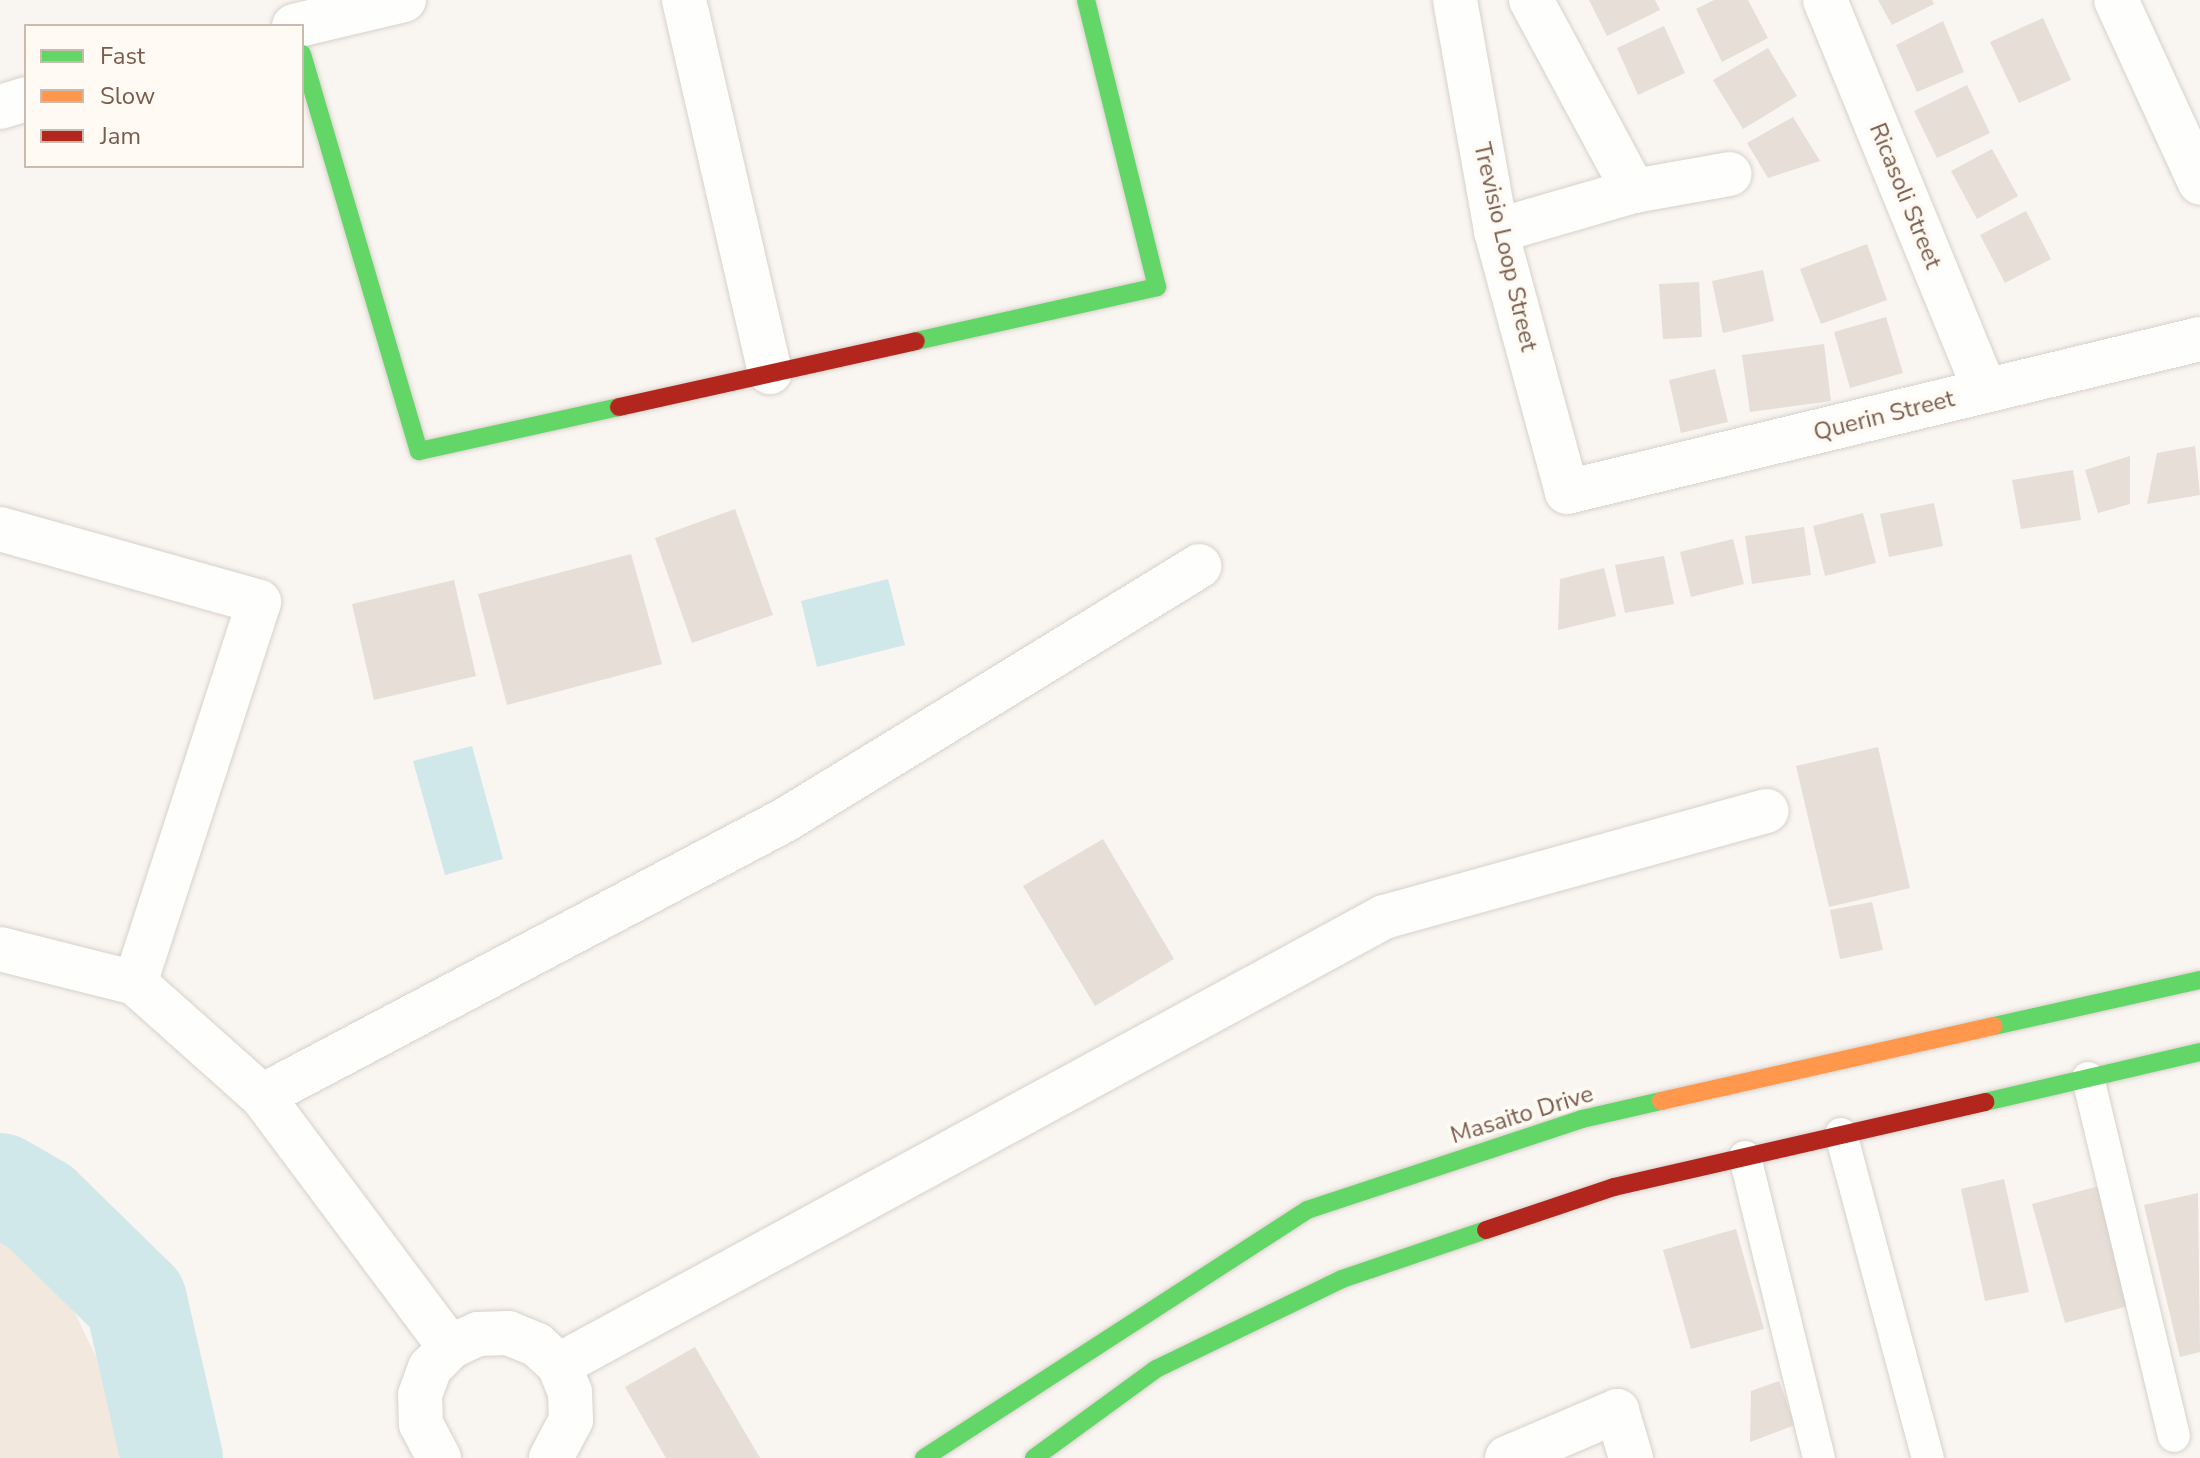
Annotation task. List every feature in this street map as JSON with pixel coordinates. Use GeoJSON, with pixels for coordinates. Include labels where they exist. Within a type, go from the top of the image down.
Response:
{"type":"FeatureCollection","features":[{"type":"Feature","properties":{"kind":"street"},"geometry":{"type":"LineString","coordinates":[[302,24],[404,0]]}},
{"type":"Feature","properties":{"kind":"street"},"geometry":{"type":"LineString","coordinates":[[684,0],[770,372]]}},
{"type":"Feature","properties":{"kind":"street"},"geometry":{"type":"LineString","coordinates":[[304,61],[419,451],[1157,287],[1086,0]]}},
{"type":"Feature","properties":{"kind":"street","name":"Trevisio Loop Street"},"geometry":{"type":"LineString","coordinates":[[1455,0],[1496,231],[1567,492]]}},
{"type":"Feature","properties":{"kind":"street"},"geometry":{"type":"LineString","coordinates":[[1531,0],[1634,191]]}},
{"type":"Feature","properties":{"kind":"street","name":"Ricasoli Street"},"geometry":{"type":"LineString","coordinates":[[1825,0],[1985,391]]}},
{"type":"Feature","properties":{"kind":"street"},"geometry":{"type":"LineString","coordinates":[[2116,0],[2200,183]]}},
{"type":"Feature","properties":{"kind":"street"},"geometry":{"type":"LineString","coordinates":[[0,107],[24,100]]}},
{"type":"Feature","properties":{"kind":"street"},"geometry":{"type":"LineString","coordinates":[[1496,231],[1634,191],[1729,174]]}},
{"type":"Feature","properties":{"kind":"street","name":"Querin Street"},"geometry":{"type":"LineString","coordinates":[[1567,492],[2200,339]]}},
{"type":"Feature","properties":{"kind":"street"},"geometry":{"type":"LineString","coordinates":[[0,529],[259,602],[135,983]]}},
{"type":"Feature","properties":{"kind":"street"},"geometry":{"type":"LineString","coordinates":[[262,1096],[785,820],[1199,566]]}},
{"type":"Feature","properties":{"kind":"street"},"geometry":{"type":"LineString","coordinates":[[559,1365],[1384,917],[1767,811]]}},
{"type":"Feature","properties":{"kind":"street"},"geometry":{"type":"LineString","coordinates":[[0,949],[135,983],[262,1096],[450,1347]]}},
{"type":"Feature","properties":{"kind":"street","name":"Masaito Drive"},"geometry":{"type":"LineString","coordinates":[[924,1458],[1307,1210],[1582,1119],[2200,980]]}},
{"type":"Feature","properties":{"kind":"street"},"geometry":{"type":"LineString","coordinates":[[1034,1458],[1156,1369],[1342,1279],[1614,1187],[2088,1078],[2199,1058]]}},
{"type":"Feature","properties":{"kind":"street"},"geometry":{"type":"LineString","coordinates":[[431,1456],[420,1395],[430,1368],[450,1347],[478,1334],[508,1333],[537,1345],[559,1365],[571,1420],[551,1458]]}},
{"type":"Feature","properties":{"kind":"street"},"geometry":{"type":"LineString","coordinates":[[1507,1458],[1617,1411],[1631,1458]]}},
{"type":"Feature","properties":{"kind":"lane"},"geometry":{"type":"LineString","coordinates":[[2088,1078],[2174,1436]]}},
{"type":"Feature","properties":{"kind":"lane"},"geometry":{"type":"LineString","coordinates":[[1841,1134],[1928,1458]]}},
{"type":"Feature","properties":{"kind":"lane"},"geometry":{"type":"LineString","coordinates":[[1745,1157],[1819,1458]]}},
{"type":"Feature","properties":{"kind":"shaded area"},"geometry":{"type":"Polygon","coordinates":[[[0,1228],[70,1303],[119,1404],[119,1458],[0,1458],[0,1228]]]}},
{"type":"Feature","properties":{"kind":"water"},"geometry":{"type":"Polygon","coordinates":[[[888,579],[905,645],[817,667],[801,601],[888,579]]]}},
{"type":"Feature","properties":{"kind":"water"},"geometry":{"type":"Polygon","coordinates":[[[472,746],[503,859],[445,875],[413,761],[472,746]]]}},
{"type":"Feature","properties":{"kind":"building"},"geometry":{"type":"Polygon","coordinates":[[[1589,0],[1655,0],[1660,10],[1607,36],[1589,0]]]}},
{"type":"Feature","properties":{"kind":"building"},"geometry":{"type":"Polygon","coordinates":[[[1714,0],[1748,0],[1768,38],[1722,62],[1696,9],[1714,0]]]}},
{"type":"Feature","properties":{"kind":"building"},"geometry":{"type":"Polygon","coordinates":[[[1878,0],[1932,0],[1934,4],[1892,25],[1878,0]]]}},
{"type":"Feature","properties":{"kind":"building"},"geometry":{"type":"Polygon","coordinates":[[[2043,18],[2071,80],[2019,103],[1990,42],[2043,18]]]}},
{"type":"Feature","properties":{"kind":"building"},"geometry":{"type":"Polygon","coordinates":[[[1943,21],[1964,72],[1917,92],[1896,45],[1943,21]]]}},
{"type":"Feature","properties":{"kind":"building"},"geometry":{"type":"Polygon","coordinates":[[[1664,26],[1685,73],[1638,95],[1617,48],[1664,26]]]}},
{"type":"Feature","properties":{"kind":"building"},"geometry":{"type":"Polygon","coordinates":[[[1768,48],[1797,96],[1743,129],[1713,80],[1768,48]]]}},
{"type":"Feature","properties":{"kind":"building"},"geometry":{"type":"Polygon","coordinates":[[[1967,85],[1990,133],[1937,158],[1914,111],[1967,85]]]}},
{"type":"Feature","properties":{"kind":"building"},"geometry":{"type":"Polygon","coordinates":[[[1793,117],[1820,161],[1768,178],[1747,143],[1793,117]]]}},
{"type":"Feature","properties":{"kind":"building"},"geometry":{"type":"Polygon","coordinates":[[[1992,149],[2018,196],[1977,219],[1951,171],[1992,149]]]}},
{"type":"Feature","properties":{"kind":"building"},"geometry":{"type":"Polygon","coordinates":[[[2026,211],[2051,259],[2005,283],[1980,235],[2026,211]]]}},
{"type":"Feature","properties":{"kind":"building"},"geometry":{"type":"Polygon","coordinates":[[[1867,244],[1887,300],[1821,324],[1800,269],[1867,244]]]}},
{"type":"Feature","properties":{"kind":"building"},"geometry":{"type":"Polygon","coordinates":[[[1763,270],[1774,321],[1723,333],[1712,281],[1763,270]]]}},
{"type":"Feature","properties":{"kind":"building"},"geometry":{"type":"Polygon","coordinates":[[[1699,282],[1702,337],[1663,339],[1659,284],[1699,282]]]}},
{"type":"Feature","properties":{"kind":"building"},"geometry":{"type":"Polygon","coordinates":[[[1886,317],[1903,373],[1850,388],[1834,332],[1886,317]]]}},
{"type":"Feature","properties":{"kind":"building"},"geometry":{"type":"Polygon","coordinates":[[[1824,344],[1831,401],[1750,412],[1742,355],[1824,344]]]}},
{"type":"Feature","properties":{"kind":"building"},"geometry":{"type":"Polygon","coordinates":[[[1715,369],[1728,422],[1681,433],[1669,380],[1715,369]]]}},
{"type":"Feature","properties":{"kind":"building"},"geometry":{"type":"Polygon","coordinates":[[[2195,446],[2200,495],[2147,504],[2157,453],[2195,446]]]}},
{"type":"Feature","properties":{"kind":"building"},"geometry":{"type":"Polygon","coordinates":[[[2130,456],[2130,504],[2098,513],[2085,470],[2130,456]]]}},
{"type":"Feature","properties":{"kind":"building"},"geometry":{"type":"Polygon","coordinates":[[[2073,470],[2081,520],[2021,529],[2012,480],[2073,470]]]}},
{"type":"Feature","properties":{"kind":"building"},"geometry":{"type":"Polygon","coordinates":[[[1934,503],[1943,546],[1889,557],[1880,514],[1934,503]]]}},
{"type":"Feature","properties":{"kind":"building"},"geometry":{"type":"Polygon","coordinates":[[[735,509],[773,615],[692,643],[655,538],[735,509]]]}},
{"type":"Feature","properties":{"kind":"building"},"geometry":{"type":"Polygon","coordinates":[[[1863,513],[1876,563],[1825,576],[1813,526],[1863,513]]]}},
{"type":"Feature","properties":{"kind":"building"},"geometry":{"type":"Polygon","coordinates":[[[1804,527],[1811,575],[1752,584],[1745,536],[1804,527]]]}},
{"type":"Feature","properties":{"kind":"building"},"geometry":{"type":"Polygon","coordinates":[[[1733,539],[1744,584],[1691,597],[1680,552],[1733,539]]]}},
{"type":"Feature","properties":{"kind":"building"},"geometry":{"type":"Polygon","coordinates":[[[631,554],[662,664],[507,705],[478,594],[631,554]]]}},
{"type":"Feature","properties":{"kind":"building"},"geometry":{"type":"Polygon","coordinates":[[[1664,556],[1674,604],[1625,613],[1615,565],[1664,556]]]}},
{"type":"Feature","properties":{"kind":"building"},"geometry":{"type":"Polygon","coordinates":[[[1604,568],[1616,616],[1558,630],[1560,579],[1604,568]]]}},
{"type":"Feature","properties":{"kind":"building"},"geometry":{"type":"Polygon","coordinates":[[[454,580],[476,676],[374,700],[352,604],[454,580]]]}},
{"type":"Feature","properties":{"kind":"building"},"geometry":{"type":"Polygon","coordinates":[[[1878,747],[1910,888],[1829,907],[1796,766],[1878,747]]]}},
{"type":"Feature","properties":{"kind":"building"},"geometry":{"type":"Polygon","coordinates":[[[1103,839],[1174,959],[1095,1006],[1023,886],[1103,839]]]}},
{"type":"Feature","properties":{"kind":"building"},"geometry":{"type":"Polygon","coordinates":[[[1872,902],[1883,950],[1840,959],[1830,910],[1872,902]]]}},
{"type":"Feature","properties":{"kind":"building"},"geometry":{"type":"Polygon","coordinates":[[[2004,1179],[2029,1292],[1985,1301],[1961,1189],[2004,1179]]]}},
{"type":"Feature","properties":{"kind":"building"},"geometry":{"type":"Polygon","coordinates":[[[2099,1186],[2132,1305],[2065,1323],[2032,1204],[2099,1186]]]}},
{"type":"Feature","properties":{"kind":"building"},"geometry":{"type":"Polygon","coordinates":[[[2198,1193],[2200,1352],[2180,1357],[2144,1205],[2198,1193]]]}},
{"type":"Feature","properties":{"kind":"building"},"geometry":{"type":"Polygon","coordinates":[[[1736,1229],[1764,1329],[1691,1349],[1663,1250],[1736,1229]]]}},
{"type":"Feature","properties":{"kind":"building"},"geometry":{"type":"Polygon","coordinates":[[[695,1347],[760,1458],[666,1458],[625,1387],[695,1347]]]}},
{"type":"Feature","properties":{"kind":"building"},"geometry":{"type":"Polygon","coordinates":[[[1779,1381],[1795,1425],[1750,1442],[1751,1391],[1779,1381]]]}},
{"type":"Feature","properties":{"kind":"waterway"},"geometry":{"type":"LineString","coordinates":[[0,1184],[40,1207],[136,1301],[172,1458]]}},
{"type":"Feature","properties":{"kind":"traffic: fast"},"geometry":{"type":"LineString","coordinates":[[916,341],[1157,287],[1086,0]]}},
{"type":"Feature","properties":{"kind":"traffic: fast"},"geometry":{"type":"LineString","coordinates":[[304,61],[419,451],[619,407]]}},
{"type":"Feature","properties":{"kind":"traffic: fast"},"geometry":{"type":"LineString","coordinates":[[1994,1026],[2200,980]]}},
{"type":"Feature","properties":{"kind":"traffic: fast"},"geometry":{"type":"LineString","coordinates":[[1985,1102],[2200,1052]]}},
{"type":"Feature","properties":{"kind":"traffic: fast"},"geometry":{"type":"LineString","coordinates":[[924,1458],[1307,1210],[1582,1119],[1661,1101]]}},
{"type":"Feature","properties":{"kind":"traffic: fast"},"geometry":{"type":"LineString","coordinates":[[1034,1458],[1156,1369],[1342,1279],[1486,1230]]}},
{"type":"Feature","properties":{"kind":"traffic: slow"},"geometry":{"type":"LineString","coordinates":[[1661,1101],[1994,1026]]}},
{"type":"Feature","properties":{"kind":"traffic: jam"},"geometry":{"type":"LineString","coordinates":[[619,407],[916,341]]}},
{"type":"Feature","properties":{"kind":"traffic: jam"},"geometry":{"type":"LineString","coordinates":[[1486,1230],[1614,1187],[1985,1102]]}}]}
